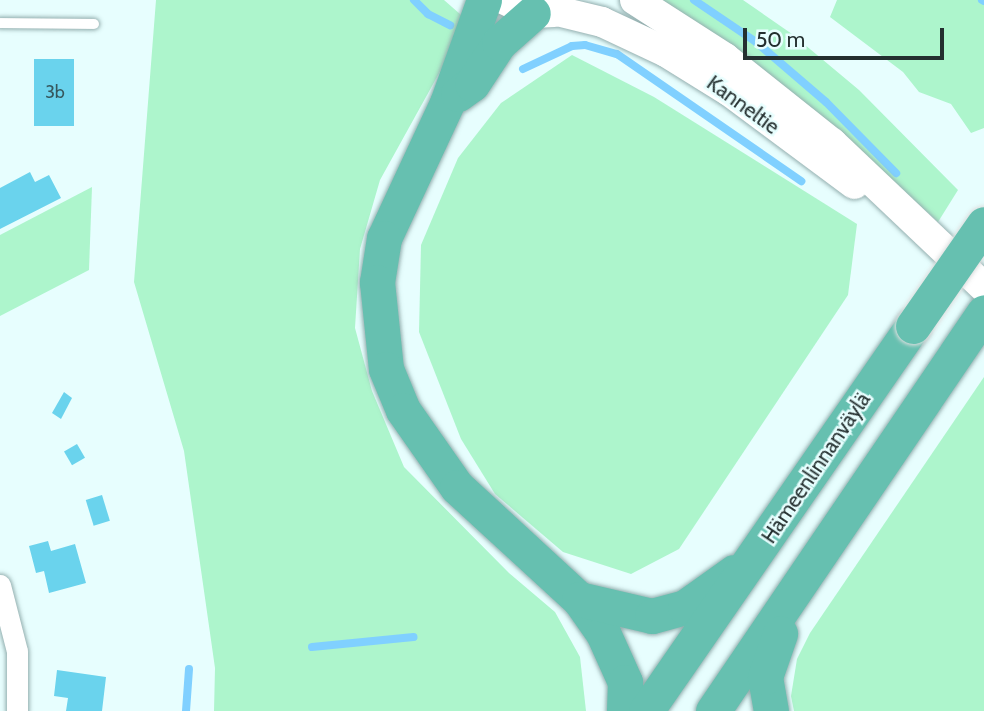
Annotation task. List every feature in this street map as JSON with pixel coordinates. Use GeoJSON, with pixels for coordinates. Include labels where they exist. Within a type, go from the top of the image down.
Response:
{"type":"FeatureCollection","features":[{"type":"Feature","properties":{"kind":"highway"},"geometry":{"type":"LineString","coordinates":[[484,0],[447,103],[384,238],[377,282],[386,369],[415,431],[457,487],[579,599],[619,661],[625,682],[624,711]]}},
{"type":"Feature","properties":{"kind":"highway"},"geometry":{"type":"LineString","coordinates":[[447,103],[472,84],[499,43],[543,6]]}},
{"type":"Feature","properties":{"kind":"highway","name":"Hämeenlinnanväylä"},"geometry":{"type":"LineString","coordinates":[[646,711],[757,556],[984,224]]}},
{"type":"Feature","properties":{"kind":"highway"},"geometry":{"type":"LineString","coordinates":[[713,711],[984,312]]}},
{"type":"Feature","properties":{"kind":"highway"},"geometry":{"type":"LineString","coordinates":[[579,599],[652,616],[685,607],[757,556]]}},
{"type":"Feature","properties":{"kind":"highway"},"geometry":{"type":"LineString","coordinates":[[771,711],[765,677],[796,586]]}},
{"type":"Feature","properties":{"kind":"main road","name":"Kanneltie"},"geometry":{"type":"LineString","coordinates":[[635,0],[725,58],[822,135],[984,287]]}},
{"type":"Feature","properties":{"kind":"main road","name":"Kanneltie"},"geometry":{"type":"LineString","coordinates":[[543,6],[602,22],[666,52],[916,225]]}},
{"type":"Feature","properties":{"kind":"street"},"geometry":{"type":"LineString","coordinates":[[0,585],[17,651],[17,711]]}},
{"type":"Feature","properties":{"kind":"lane"},"geometry":{"type":"LineString","coordinates":[[0,23],[94,24]]}},
{"type":"Feature","properties":{"kind":"green space"},"geometry":{"type":"Polygon","coordinates":[[[156,0],[444,0],[468,21],[380,180],[360,249],[355,328],[372,391],[404,467],[509,573],[555,612],[580,657],[586,711],[214,711],[215,668],[184,451],[134,282],[156,0]]]}},
{"type":"Feature","properties":{"kind":"green space"},"geometry":{"type":"Polygon","coordinates":[[[654,0],[743,0],[792,34],[859,90],[958,190],[938,222],[816,112],[654,0]]]}},
{"type":"Feature","properties":{"kind":"green space"},"geometry":{"type":"Polygon","coordinates":[[[837,0],[984,0],[984,128],[971,133],[951,104],[919,92],[903,72],[830,17],[837,0]]]}},
{"type":"Feature","properties":{"kind":"green space"},"geometry":{"type":"Polygon","coordinates":[[[572,55],[654,97],[857,224],[848,295],[679,549],[631,574],[563,552],[495,494],[461,439],[419,332],[421,245],[458,158],[501,103],[572,55]]]}},
{"type":"Feature","properties":{"kind":"green space"},"geometry":{"type":"Polygon","coordinates":[[[92,187],[89,270],[0,316],[0,235],[92,187]]]}},
{"type":"Feature","properties":{"kind":"green space"},"geometry":{"type":"Polygon","coordinates":[[[984,377],[984,711],[794,711],[791,696],[797,659],[810,633],[984,377]]]}},
{"type":"Feature","properties":{"kind":"building"},"geometry":{"type":"Polygon","coordinates":[[[34,59],[74,59],[74,126],[34,126],[34,59]]]}},
{"type":"Feature","properties":{"kind":"building"},"geometry":{"type":"Polygon","coordinates":[[[30,172],[35,182],[49,175],[61,198],[0,229],[0,188],[30,172]]]}},
{"type":"Feature","properties":{"kind":"building"},"geometry":{"type":"Polygon","coordinates":[[[64,392],[72,398],[61,419],[52,413],[64,392]]]}},
{"type":"Feature","properties":{"kind":"building"},"geometry":{"type":"Polygon","coordinates":[[[77,444],[85,458],[72,465],[64,451],[77,444]]]}},
{"type":"Feature","properties":{"kind":"building"},"geometry":{"type":"Polygon","coordinates":[[[102,495],[110,521],[94,526],[86,500],[102,495]]]}},
{"type":"Feature","properties":{"kind":"building"},"geometry":{"type":"Polygon","coordinates":[[[48,541],[51,551],[75,544],[86,583],[49,593],[44,571],[36,573],[29,546],[48,541]]]}},
{"type":"Feature","properties":{"kind":"building"},"geometry":{"type":"Polygon","coordinates":[[[57,670],[106,677],[102,711],[66,711],[68,698],[54,696],[57,670]]]}},
{"type":"Feature","properties":{"kind":"waterway"},"geometry":{"type":"LineString","coordinates":[[414,0],[428,14],[450,25]]}},
{"type":"Feature","properties":{"kind":"waterway"},"geometry":{"type":"LineString","coordinates":[[694,0],[756,42],[826,102],[896,173]]}},
{"type":"Feature","properties":{"kind":"waterway"},"geometry":{"type":"LineString","coordinates":[[523,69],[572,46],[585,45],[617,54],[801,181]]}},
{"type":"Feature","properties":{"kind":"waterway"},"geometry":{"type":"LineString","coordinates":[[312,647],[414,637]]}},
{"type":"Feature","properties":{"kind":"waterway"},"geometry":{"type":"LineString","coordinates":[[186,711],[189,669]]}}]}
